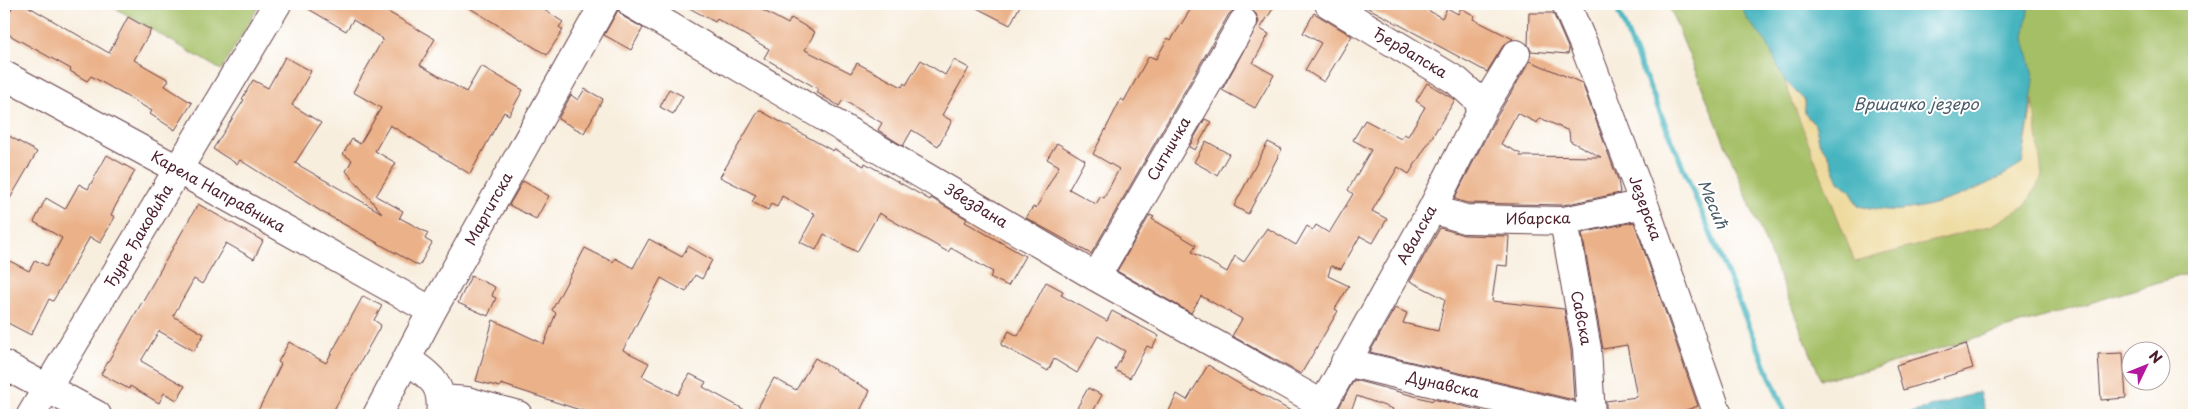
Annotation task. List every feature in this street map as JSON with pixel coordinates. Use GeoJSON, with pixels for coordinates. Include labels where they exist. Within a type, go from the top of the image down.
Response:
{"type":"FeatureCollection","features":[{"type":"Feature","properties":{"kind":"street","name":"Ђуре Ђаковића"},"geometry":{"type":"LineString","coordinates":[[31,415],[277,4]]}},
{"type":"Feature","properties":{"kind":"street","name":"Звездана"},"geometry":{"type":"LineString","coordinates":[[632,4],[1320,410]]}},
{"type":"Feature","properties":{"kind":"street","name":"Ђердапска"},"geometry":{"type":"LineString","coordinates":[[1329,4],[1457,81],[1477,99],[1482,110]]}},
{"type":"Feature","properties":{"kind":"street","name":"Језерска"},"geometry":{"type":"LineString","coordinates":[[1566,4],[1586,50],[1644,204],[1718,415]]}},
{"type":"Feature","properties":{"kind":"street","name":"Маргитска"},"geometry":{"type":"LineString","coordinates":[[377,415],[599,5]]}},
{"type":"Feature","properties":{"kind":"street","name":"Ситничка"},"geometry":{"type":"LineString","coordinates":[[1096,277],[1243,22]]}},
{"type":"Feature","properties":{"kind":"street","name":"Авалска"},"geometry":{"type":"LineString","coordinates":[[1320,410],[1432,208],[1482,110],[1516,54]]}},
{"type":"Feature","properties":{"kind":"street","name":"Карела Направника"},"geometry":{"type":"LineString","coordinates":[[4,75],[179,170],[432,312]]}},
{"type":"Feature","properties":{"kind":"street","name":"Ибарска"},"geometry":{"type":"LineString","coordinates":[[1432,208],[1465,219],[1564,221],[1644,204]]}},
{"type":"Feature","properties":{"kind":"street","name":"Савска"},"geometry":{"type":"LineString","coordinates":[[1564,221],[1587,349],[1590,415]]}},
{"type":"Feature","properties":{"kind":"street"},"geometry":{"type":"LineString","coordinates":[[408,360],[431,378],[441,407],[466,402],[518,415]]}},
{"type":"Feature","properties":{"kind":"street","name":"Дунавска"},"geometry":{"type":"LineString","coordinates":[[1346,362],[1569,415]]}},
{"type":"Feature","properties":{"kind":"street"},"geometry":{"type":"LineString","coordinates":[[4,365],[97,415]]}},
{"type":"Feature","properties":{"kind":"green space"},"geometry":{"type":"Polygon","coordinates":[[[108,4],[260,4],[221,70],[108,4]]]}},
{"type":"Feature","properties":{"kind":"green space"},"geometry":{"type":"Polygon","coordinates":[[[1668,4],[2194,4],[2194,276],[2182,275],[1866,371],[1821,379],[1668,4]]]}},
{"type":"Feature","properties":{"kind":"sand"},"geometry":{"type":"Polygon","coordinates":[[[1784,80],[1804,100],[1805,114],[1815,125],[1820,144],[1828,153],[1839,182],[1851,191],[1858,206],[1895,210],[1916,208],[1948,200],[1979,188],[2022,164],[2033,99],[2042,176],[2027,204],[1993,225],[1855,262],[1784,80]]]}},
{"type":"Feature","properties":{"kind":"water","name":"Вршачко језеро"},"geometry":{"type":"Polygon","coordinates":[[[1740,4],[2029,4],[2024,38],[2034,80],[2022,164],[1979,188],[1948,200],[1916,208],[1895,210],[1858,206],[1851,191],[1839,182],[1828,153],[1820,144],[1815,125],[1805,114],[1804,100],[1784,80],[1767,43],[1747,19],[1740,4]]]}},
{"type":"Feature","properties":{"kind":"water"},"geometry":{"type":"Polygon","coordinates":[[[1979,392],[1986,415],[1910,415],[1910,413],[1979,392]]]}},
{"type":"Feature","properties":{"kind":"building"},"geometry":{"type":"Polygon","coordinates":[[[14,4],[24,4],[109,53],[128,17],[151,30],[134,60],[169,80],[165,86],[192,103],[175,130],[150,114],[152,111],[91,76],[87,81],[70,71],[71,69],[4,32],[4,22],[14,4]]]}},
{"type":"Feature","properties":{"kind":"building"},"geometry":{"type":"Polygon","coordinates":[[[300,4],[394,4],[388,12],[435,39],[420,65],[466,92],[481,66],[523,90],[509,115],[504,112],[470,174],[390,125],[375,151],[396,163],[376,196],[403,211],[399,219],[428,233],[425,239],[432,243],[419,266],[322,212],[240,160],[237,164],[213,149],[244,100],[242,99],[253,80],[268,88],[285,57],[311,71],[292,105],[321,123],[295,163],[382,213],[346,171],[352,160],[343,154],[352,139],[360,144],[381,108],[353,92],[383,39],[353,20],[346,31],[300,4]]]}},
{"type":"Feature","properties":{"kind":"building"},"geometry":{"type":"Polygon","coordinates":[[[463,4],[535,4],[563,22],[559,27],[563,30],[547,55],[463,4]]]}},
{"type":"Feature","properties":{"kind":"building"},"geometry":{"type":"Polygon","coordinates":[[[682,4],[751,4],[788,24],[791,18],[815,32],[805,50],[851,73],[857,63],[902,87],[904,83],[906,85],[921,60],[945,75],[954,60],[969,68],[942,115],[952,121],[938,146],[912,130],[903,146],[878,130],[882,123],[843,100],[839,106],[816,92],[818,89],[764,58],[769,49],[717,19],[715,22],[682,4]]]}},
{"type":"Feature","properties":{"kind":"building"},"geometry":{"type":"Polygon","coordinates":[[[969,4],[1021,4],[1010,25],[969,4]]]}},
{"type":"Feature","properties":{"kind":"building"},"geometry":{"type":"Polygon","coordinates":[[[1194,4],[1276,4],[1260,29],[1269,34],[1253,63],[1274,75],[1255,108],[1222,90],[1259,22],[1256,14],[1250,8],[1242,6],[1229,14],[1091,254],[1026,218],[1033,207],[1036,208],[1059,166],[1047,159],[1057,143],[1085,160],[1069,189],[1096,204],[1101,196],[1104,198],[1119,169],[1093,154],[1121,99],[1124,101],[1149,56],[1156,59],[1168,38],[1171,40],[1194,4]]]}},
{"type":"Feature","properties":{"kind":"building"},"geometry":{"type":"Polygon","coordinates":[[[1361,4],[1417,4],[1442,18],[1447,8],[1458,14],[1461,8],[1475,16],[1473,19],[1513,39],[1503,46],[1487,72],[1361,4]]]}},
{"type":"Feature","properties":{"kind":"building"},"geometry":{"type":"Polygon","coordinates":[[[618,10],[624,17],[643,28],[631,50],[604,35],[618,10]]]}},
{"type":"Feature","properties":{"kind":"building"},"geometry":{"type":"Polygon","coordinates":[[[1314,13],[1352,36],[1324,82],[1305,70],[1321,43],[1303,33],[1314,13]]]}},
{"type":"Feature","properties":{"kind":"building"},"geometry":{"type":"Polygon","coordinates":[[[1529,13],[1553,13],[1569,50],[1568,54],[1531,51],[1528,45],[1529,13]]]}},
{"type":"Feature","properties":{"kind":"building"},"geometry":{"type":"Polygon","coordinates":[[[1530,61],[1582,83],[1618,180],[1620,193],[1563,205],[1467,203],[1454,199],[1496,118],[1530,61]],[[1517,113],[1501,144],[1521,154],[1520,156],[1601,157],[1570,141],[1569,131],[1540,118],[1537,123],[1517,113]]]}},
{"type":"Feature","properties":{"kind":"building"},"geometry":{"type":"Polygon","coordinates":[[[1427,83],[1455,100],[1409,174],[1398,167],[1372,211],[1387,219],[1373,243],[1360,236],[1341,269],[1331,266],[1328,276],[1349,286],[1335,309],[1338,311],[1301,374],[1232,336],[1242,319],[1201,296],[1191,313],[1117,271],[1150,215],[1154,217],[1152,219],[1196,245],[1192,252],[1227,272],[1235,256],[1244,262],[1267,228],[1296,245],[1307,226],[1313,230],[1316,225],[1329,233],[1353,194],[1348,190],[1371,150],[1353,140],[1365,120],[1401,139],[1404,134],[1408,136],[1425,107],[1416,101],[1427,83]]]}},
{"type":"Feature","properties":{"kind":"building"},"geometry":{"type":"Polygon","coordinates":[[[585,89],[603,99],[584,133],[558,119],[571,95],[578,100],[585,89]]]}},
{"type":"Feature","properties":{"kind":"building"},"geometry":{"type":"Polygon","coordinates":[[[669,89],[683,96],[673,114],[660,107],[669,89]]]}},
{"type":"Feature","properties":{"kind":"building"},"geometry":{"type":"Polygon","coordinates":[[[759,110],[833,151],[834,149],[864,166],[865,163],[930,200],[931,198],[967,219],[965,222],[1025,256],[1008,286],[990,277],[993,272],[951,248],[948,252],[879,213],[857,252],[824,234],[816,250],[800,242],[815,214],[782,196],[777,207],[771,204],[768,210],[752,202],[756,195],[720,177],[759,110]]]}},
{"type":"Feature","properties":{"kind":"building"},"geometry":{"type":"Polygon","coordinates":[[[1205,119],[1211,122],[1195,150],[1189,147],[1205,119]]]}},
{"type":"Feature","properties":{"kind":"building"},"geometry":{"type":"Polygon","coordinates":[[[4,133],[37,152],[4,209],[4,133]]]}},
{"type":"Feature","properties":{"kind":"building"},"geometry":{"type":"Polygon","coordinates":[[[1206,141],[1229,154],[1217,175],[1194,162],[1206,141]]]}},
{"type":"Feature","properties":{"kind":"building"},"geometry":{"type":"Polygon","coordinates":[[[1268,142],[1282,149],[1248,214],[1234,206],[1268,142]]]}},
{"type":"Feature","properties":{"kind":"building"},"geometry":{"type":"Polygon","coordinates":[[[107,155],[135,171],[111,215],[115,217],[100,243],[90,237],[53,301],[49,299],[31,335],[4,321],[9,311],[4,308],[4,258],[29,271],[35,260],[47,266],[62,238],[34,222],[46,198],[65,209],[79,184],[88,189],[107,155]]]}},
{"type":"Feature","properties":{"kind":"building"},"geometry":{"type":"Polygon","coordinates":[[[523,181],[549,196],[536,219],[509,205],[523,181]]]}},
{"type":"Feature","properties":{"kind":"building"},"geometry":{"type":"Polygon","coordinates":[[[198,204],[263,241],[254,259],[226,243],[202,284],[194,279],[173,316],[204,334],[194,351],[159,331],[141,361],[185,386],[177,400],[164,393],[159,403],[130,386],[129,389],[101,374],[198,204]]]}},
{"type":"Feature","properties":{"kind":"building"},"geometry":{"type":"Polygon","coordinates":[[[1634,222],[1698,406],[1671,415],[1606,415],[1606,401],[1637,397],[1627,345],[1603,349],[1582,233],[1634,222]]]}},
{"type":"Feature","properties":{"kind":"building"},"geometry":{"type":"Polygon","coordinates":[[[1440,228],[1464,235],[1509,236],[1507,266],[1497,265],[1492,301],[1564,309],[1571,351],[1574,400],[1370,352],[1395,308],[1407,313],[1403,323],[1438,331],[1445,299],[1410,281],[1440,228]]]}},
{"type":"Feature","properties":{"kind":"building"},"geometry":{"type":"Polygon","coordinates":[[[649,239],[682,257],[688,246],[712,260],[702,279],[695,275],[686,292],[661,278],[623,350],[649,363],[642,376],[678,395],[690,374],[706,382],[703,387],[754,415],[595,415],[501,384],[500,387],[476,381],[493,320],[544,344],[556,313],[552,310],[585,248],[613,262],[615,258],[633,268],[649,239]]]}},
{"type":"Feature","properties":{"kind":"building"},"geometry":{"type":"Polygon","coordinates":[[[471,276],[495,287],[492,296],[496,298],[488,316],[458,303],[471,276]]]}},
{"type":"Feature","properties":{"kind":"building"},"geometry":{"type":"Polygon","coordinates":[[[1046,282],[1063,291],[1061,295],[1107,321],[1112,311],[1159,336],[1152,348],[1147,346],[1130,378],[1115,370],[1125,351],[1098,336],[1077,373],[1054,359],[1048,371],[1001,345],[1009,331],[1018,336],[1046,282]]]}},
{"type":"Feature","properties":{"kind":"building"},"geometry":{"type":"Polygon","coordinates":[[[363,296],[382,306],[374,320],[381,325],[331,415],[256,415],[281,364],[278,362],[289,342],[326,363],[363,296]]]}},
{"type":"Feature","properties":{"kind":"building"},"geometry":{"type":"Polygon","coordinates":[[[1966,344],[1973,368],[1903,390],[1896,365],[1966,344]]]}},
{"type":"Feature","properties":{"kind":"building"},"geometry":{"type":"Polygon","coordinates":[[[2120,353],[2120,392],[2126,392],[2126,398],[2101,400],[2098,354],[2120,353]]]}},
{"type":"Feature","properties":{"kind":"building"},"geometry":{"type":"Polygon","coordinates":[[[815,358],[870,391],[858,415],[754,415],[774,378],[796,390],[815,358]]]}},
{"type":"Feature","properties":{"kind":"building"},"geometry":{"type":"Polygon","coordinates":[[[1208,365],[1251,391],[1252,389],[1298,415],[1167,415],[1177,394],[1187,400],[1208,365]]]}},
{"type":"Feature","properties":{"kind":"building"},"geometry":{"type":"Polygon","coordinates":[[[1354,380],[1433,401],[1433,399],[1482,411],[1481,415],[1390,415],[1393,409],[1357,396],[1349,415],[1335,415],[1354,380]]]}},
{"type":"Feature","properties":{"kind":"building"},"geometry":{"type":"Polygon","coordinates":[[[1088,388],[1102,395],[1091,415],[1073,415],[1088,388]]]}},
{"type":"Feature","properties":{"kind":"waterway","name":"Месић"},"geometry":{"type":"LineString","coordinates":[[1615,4],[1786,415]]}}]}
